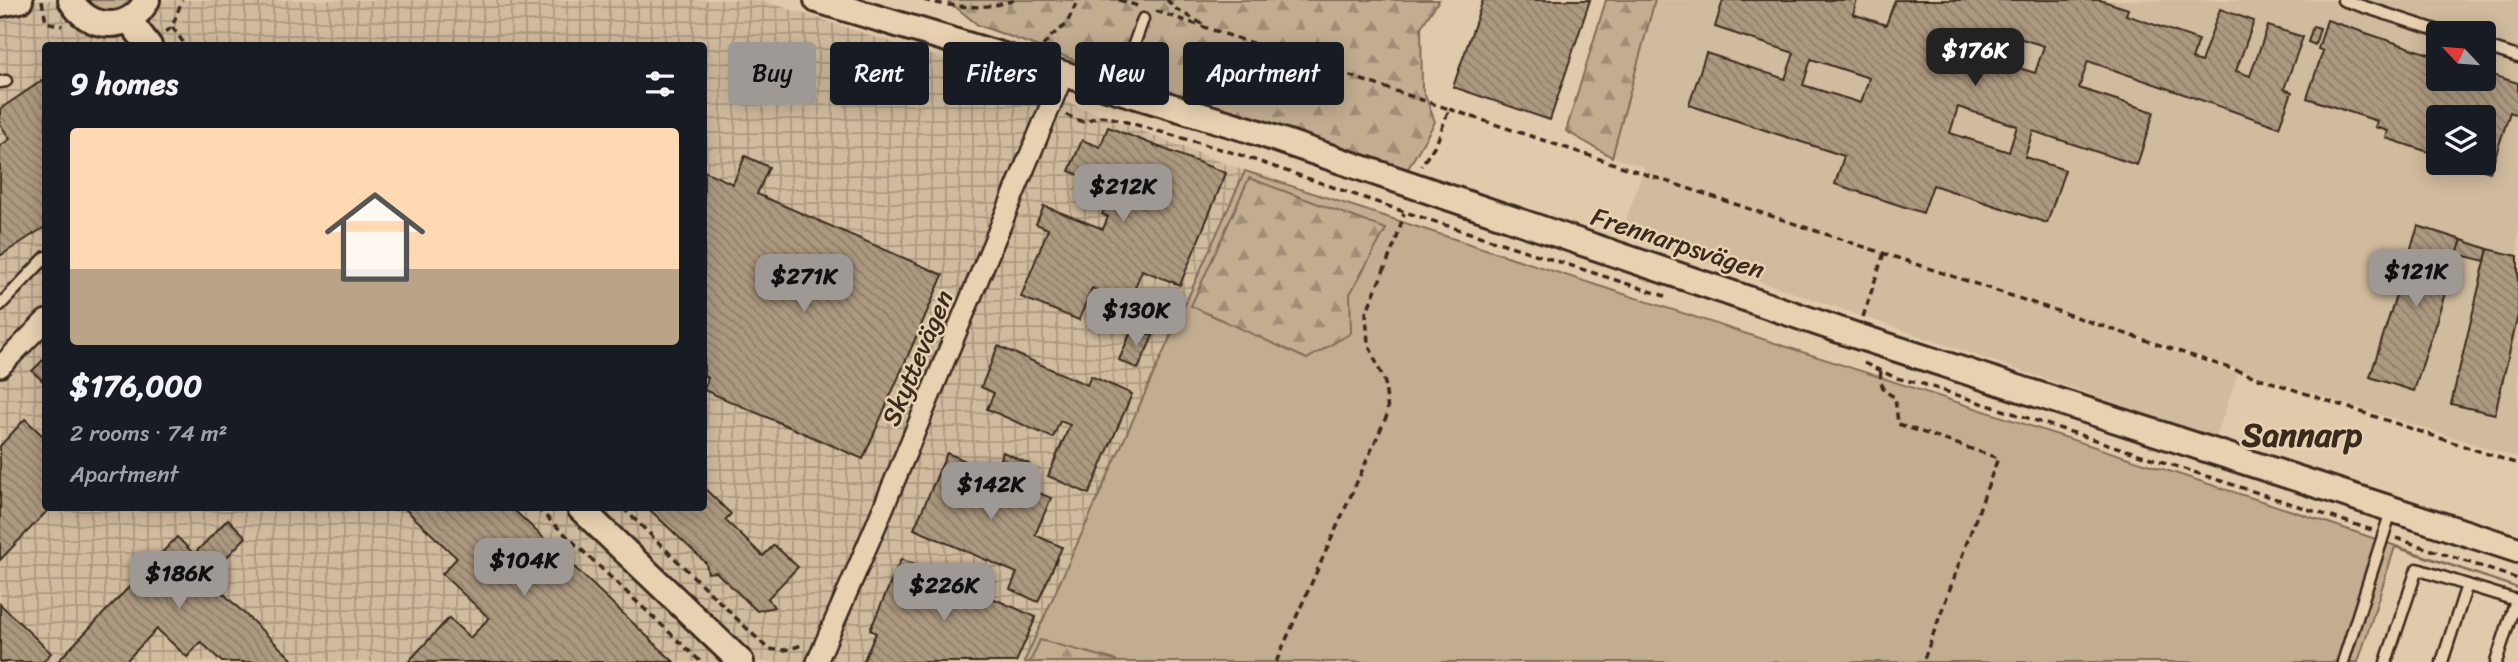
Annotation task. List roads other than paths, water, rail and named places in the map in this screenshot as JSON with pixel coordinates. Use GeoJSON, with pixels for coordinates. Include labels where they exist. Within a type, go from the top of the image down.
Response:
{"type":"FeatureCollection","features":[{"type":"Feature","properties":{"kind":"street"},"geometry":{"type":"LineString","coordinates":[[0,4],[20,0]]}},
{"type":"Feature","properties":{"kind":"street"},"geometry":{"type":"LineString","coordinates":[[71,0],[82,15],[100,24],[120,24],[129,20],[140,11],[147,0]]}},
{"type":"Feature","properties":{"kind":"street","name":"Frennarpsvägen"},"geometry":{"type":"LineString","coordinates":[[817,0],[1075,76]]}},
{"type":"Feature","properties":{"kind":"street"},"geometry":{"type":"LineString","coordinates":[[129,20],[147,42]]}},
{"type":"Feature","properties":{"kind":"street","name":"Skyttevägen"},"geometry":{"type":"LineString","coordinates":[[818,659],[1064,73]]}},
{"type":"Feature","properties":{"kind":"street","name":"Frennarpsvägen"},"geometry":{"type":"LineString","coordinates":[[1168,105],[1250,130],[1857,335],[2518,550]]}},
{"type":"Feature","properties":{"kind":"street"},"geometry":{"type":"LineString","coordinates":[[0,367],[42,324]]}},
{"type":"Feature","properties":{"kind":"street"},"geometry":{"type":"LineString","coordinates":[[583,511],[741,662]]}},
{"type":"Feature","properties":{"kind":"lane"},"geometry":{"type":"LineString","coordinates":[[2343,0],[2426,27]]}},
{"type":"Feature","properties":{"kind":"lane"},"geometry":{"type":"LineString","coordinates":[[1135,42],[1143,19]]}},
{"type":"Feature","properties":{"kind":"lane"},"geometry":{"type":"LineString","coordinates":[[2496,50],[2518,57]]}},
{"type":"Feature","properties":{"kind":"lane"},"geometry":{"type":"LineString","coordinates":[[0,305],[42,261]]}},
{"type":"Feature","properties":{"kind":"lane"},"geometry":{"type":"LineString","coordinates":[[2343,662],[2392,508]]}},
{"type":"Feature","properties":{"kind":"lane"},"geometry":{"type":"LineString","coordinates":[[2386,662],[2417,569],[2517,601],[2496,662]]}},
{"type":"Feature","properties":{"kind":"lane"},"geometry":{"type":"LineString","coordinates":[[2442,662],[2467,585]]}},
{"type":"Feature","properties":{"kind":"district","name":"Sannarp"},"geometry":{"type":"Point","coordinates":[2302,435]}}]}
